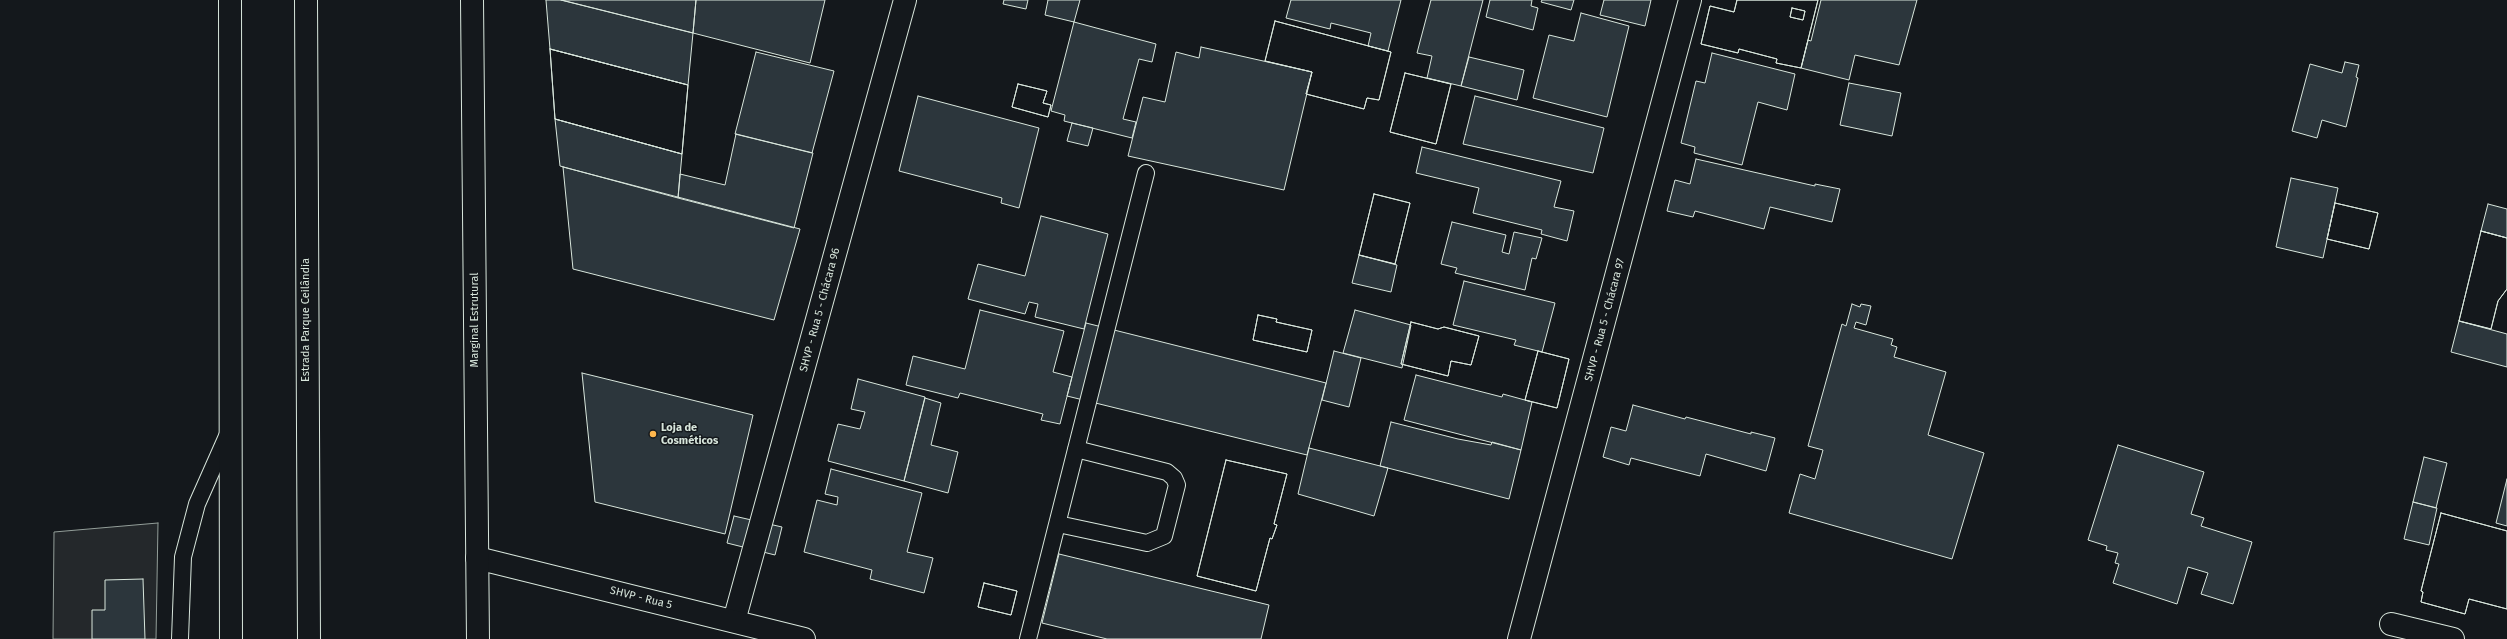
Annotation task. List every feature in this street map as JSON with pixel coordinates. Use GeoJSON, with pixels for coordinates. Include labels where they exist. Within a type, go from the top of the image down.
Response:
{"type":"FeatureCollection","features":[{"type":"Feature","properties":{"kind":"main road"},"geometry":{"type":"LineString","coordinates":[[230,0],[231,639]]}},
{"type":"Feature","properties":{"kind":"main road","name":"Estrada Parque Ceilândia"},"geometry":{"type":"LineString","coordinates":[[306,0],[309,639]]}},
{"type":"Feature","properties":{"kind":"main road","name":"Marginal Estrutural"},"geometry":{"type":"LineString","coordinates":[[472,0],[478,639]]}},
{"type":"Feature","properties":{"kind":"main road","name":"SHVP - Rua 5 - Chácara 96"},"geometry":{"type":"LineString","coordinates":[[734,621],[905,0]]}},
{"type":"Feature","properties":{"kind":"main road","name":"SHVP - Rua 5 - Chácara 97"},"geometry":{"type":"LineString","coordinates":[[1519,639],[1690,0]]}},
{"type":"Feature","properties":{"kind":"main road","name":"SHVP - Rua 5"},"geometry":{"type":"LineString","coordinates":[[477,558],[804,639]]}},
{"type":"Feature","properties":{"kind":"main road"},"geometry":{"type":"LineString","coordinates":[[2391,624],[2453,639]]}},
{"type":"Feature","properties":{"kind":"lane"},"geometry":{"type":"LineString","coordinates":[[1028,639],[1146,173]]}},
{"type":"Feature","properties":{"kind":"lane"},"geometry":{"type":"LineString","coordinates":[[180,639],[182,557],[197,504],[231,427]]}},
{"type":"Feature","properties":{"kind":"lane"},"geometry":{"type":"LineString","coordinates":[[1058,524],[1147,543],[1164,536],[1177,485],[1174,478],[1167,472],[1076,449]]}},
{"type":"Feature","properties":{"kind":"shaded area"},"geometry":{"type":"Polygon","coordinates":[[[158,523],[156,639],[53,639],[54,532],[158,523]]]}},
{"type":"Feature","properties":{"kind":"building"},"geometry":{"type":"Polygon","coordinates":[[[546,0],[561,0],[693,33],[688,85],[550,49],[546,0]]]}},
{"type":"Feature","properties":{"kind":"building"},"geometry":{"type":"Polygon","coordinates":[[[561,0],[696,0],[693,33],[561,0]]]}},
{"type":"Feature","properties":{"kind":"building"},"geometry":{"type":"Polygon","coordinates":[[[696,0],[825,0],[810,63],[693,33],[696,0]]]}},
{"type":"Feature","properties":{"kind":"building"},"geometry":{"type":"Polygon","coordinates":[[[1004,0],[1028,0],[1026,9],[1003,4],[1004,0]]]}},
{"type":"Feature","properties":{"kind":"building"},"geometry":{"type":"Polygon","coordinates":[[[1048,0],[1080,0],[1074,22],[1045,15],[1048,0]]]}},
{"type":"Feature","properties":{"kind":"building"},"geometry":{"type":"Polygon","coordinates":[[[1291,0],[1401,0],[1388,51],[1368,46],[1371,33],[1331,23],[1330,29],[1286,18],[1291,0]]]}},
{"type":"Feature","properties":{"kind":"building"},"geometry":{"type":"Polygon","coordinates":[[[1431,0],[1483,0],[1461,86],[1427,78],[1432,56],[1417,53],[1431,0]]]}},
{"type":"Feature","properties":{"kind":"building"},"geometry":{"type":"Polygon","coordinates":[[[1490,0],[1532,0],[1531,6],[1538,8],[1533,30],[1486,17],[1490,0]]]}},
{"type":"Feature","properties":{"kind":"building"},"geometry":{"type":"Polygon","coordinates":[[[1542,0],[1574,0],[1571,10],[1541,2],[1542,0]]]}},
{"type":"Feature","properties":{"kind":"building"},"geometry":{"type":"Polygon","coordinates":[[[1604,0],[1651,0],[1645,26],[1600,15],[1604,0]]]}},
{"type":"Feature","properties":{"kind":"building"},"geometry":{"type":"Polygon","coordinates":[[[1737,0],[1818,0],[1801,68],[1776,63],[1777,59],[1739,49],[1738,53],[1701,44],[1710,6],[1734,12],[1737,0]],[[1792,8],[1790,17],[1803,20],[1805,11],[1792,8]]]}},
{"type":"Feature","properties":{"kind":"building"},"geometry":{"type":"Polygon","coordinates":[[[1737,0],[1818,0],[1801,68],[1776,63],[1777,59],[1739,49],[1738,53],[1701,44],[1710,6],[1734,12],[1737,0]],[[1792,8],[1790,17],[1803,20],[1805,11],[1792,8]]]}},
{"type":"Feature","properties":{"kind":"building"},"geometry":{"type":"Polygon","coordinates":[[[1821,0],[1917,0],[1899,65],[1855,55],[1849,80],[1801,68],[1808,40],[1811,41],[1821,0]]]}},
{"type":"Feature","properties":{"kind":"building"},"geometry":{"type":"Polygon","coordinates":[[[1581,13],[1629,26],[1607,117],[1533,98],[1549,35],[1574,41],[1581,13]]]}},
{"type":"Feature","properties":{"kind":"building"},"geometry":{"type":"Polygon","coordinates":[[[1275,21],[1391,52],[1379,100],[1367,98],[1364,109],[1306,94],[1312,72],[1265,61],[1275,21]]]}},
{"type":"Feature","properties":{"kind":"building"},"geometry":{"type":"Polygon","coordinates":[[[1275,21],[1391,52],[1379,100],[1367,98],[1364,109],[1306,94],[1312,72],[1265,61],[1275,21]]]}},
{"type":"Feature","properties":{"kind":"building"},"geometry":{"type":"Polygon","coordinates":[[[1074,22],[1156,44],[1152,62],[1139,59],[1123,119],[1136,122],[1132,138],[1064,121],[1065,115],[1051,111],[1074,22]]]}},
{"type":"Feature","properties":{"kind":"building"},"geometry":{"type":"Polygon","coordinates":[[[1201,47],[1312,72],[1284,190],[1128,156],[1143,97],[1165,102],[1176,52],[1199,58],[1201,47]]]}},
{"type":"Feature","properties":{"kind":"building"},"geometry":{"type":"Polygon","coordinates":[[[550,49],[688,85],[682,154],[555,119],[550,49]]]}},
{"type":"Feature","properties":{"kind":"building"},"geometry":{"type":"Polygon","coordinates":[[[550,49],[688,85],[682,154],[555,119],[550,49]]]}},
{"type":"Feature","properties":{"kind":"building"},"geometry":{"type":"Polygon","coordinates":[[[756,52],[834,71],[812,153],[735,134],[756,52]]]}},
{"type":"Feature","properties":{"kind":"building"},"geometry":{"type":"Polygon","coordinates":[[[1712,53],[1795,74],[1787,110],[1758,102],[1742,165],[1694,153],[1695,147],[1681,143],[1696,81],[1705,83],[1712,53]]]}},
{"type":"Feature","properties":{"kind":"building"},"geometry":{"type":"Polygon","coordinates":[[[1469,57],[1524,70],[1517,100],[1461,86],[1469,57]]]}},
{"type":"Feature","properties":{"kind":"building"},"geometry":{"type":"Polygon","coordinates":[[[2345,62],[2359,65],[2356,77],[2358,78],[2346,127],[2322,120],[2317,138],[2292,131],[2310,64],[2342,73],[2345,62]]]}},
{"type":"Feature","properties":{"kind":"building"},"geometry":{"type":"Polygon","coordinates":[[[1405,73],[1451,84],[1436,144],[1390,132],[1405,73]]]}},
{"type":"Feature","properties":{"kind":"building"},"geometry":{"type":"Polygon","coordinates":[[[1405,73],[1451,84],[1436,144],[1390,132],[1405,73]]]}},
{"type":"Feature","properties":{"kind":"building"},"geometry":{"type":"Polygon","coordinates":[[[1849,83],[1901,93],[1892,136],[1840,125],[1849,83]]]}},
{"type":"Feature","properties":{"kind":"building"},"geometry":{"type":"Polygon","coordinates":[[[1018,84],[1047,91],[1043,103],[1051,105],[1048,117],[1012,107],[1018,84]]]}},
{"type":"Feature","properties":{"kind":"building"},"geometry":{"type":"Polygon","coordinates":[[[1018,84],[1047,91],[1043,103],[1051,105],[1048,117],[1012,107],[1018,84]]]}},
{"type":"Feature","properties":{"kind":"building"},"geometry":{"type":"Polygon","coordinates":[[[918,96],[1039,128],[1019,208],[1001,203],[1002,198],[899,171],[918,96]]]}},
{"type":"Feature","properties":{"kind":"building"},"geometry":{"type":"Polygon","coordinates":[[[1475,96],[1604,128],[1593,173],[1463,144],[1475,96]]]}},
{"type":"Feature","properties":{"kind":"building"},"geometry":{"type":"Polygon","coordinates":[[[555,119],[682,154],[678,198],[560,166],[555,119]]]}},
{"type":"Feature","properties":{"kind":"building"},"geometry":{"type":"Polygon","coordinates":[[[1072,123],[1093,128],[1088,146],[1067,141],[1072,123]]]}},
{"type":"Feature","properties":{"kind":"building"},"geometry":{"type":"Polygon","coordinates":[[[736,134],[813,153],[794,228],[678,198],[680,174],[725,185],[736,134]]]}},
{"type":"Feature","properties":{"kind":"building"},"geometry":{"type":"Polygon","coordinates":[[[1422,147],[1561,181],[1554,207],[1574,211],[1567,241],[1541,234],[1542,230],[1473,213],[1479,188],[1416,173],[1422,147]]]}},
{"type":"Feature","properties":{"kind":"building"},"geometry":{"type":"Polygon","coordinates":[[[1696,159],[1815,186],[1815,184],[1840,189],[1832,222],[1770,207],[1764,229],[1695,211],[1693,217],[1667,211],[1675,180],[1690,184],[1696,159]]]}},
{"type":"Feature","properties":{"kind":"building"},"geometry":{"type":"Polygon","coordinates":[[[563,167],[800,229],[774,320],[573,269],[563,167]]]}},
{"type":"Feature","properties":{"kind":"building"},"geometry":{"type":"Polygon","coordinates":[[[2291,178],[2338,188],[2323,258],[2276,247],[2291,178]]]}},
{"type":"Feature","properties":{"kind":"building"},"geometry":{"type":"Polygon","coordinates":[[[1374,194],[1410,203],[1395,264],[1359,255],[1374,194]]]}},
{"type":"Feature","properties":{"kind":"building"},"geometry":{"type":"Polygon","coordinates":[[[1374,194],[1410,203],[1395,264],[1359,255],[1374,194]]]}},
{"type":"Feature","properties":{"kind":"building"},"geometry":{"type":"Polygon","coordinates":[[[2335,203],[2378,213],[2369,249],[2327,239],[2335,203]]]}},
{"type":"Feature","properties":{"kind":"building"},"geometry":{"type":"Polygon","coordinates":[[[2335,203],[2378,213],[2369,249],[2327,239],[2335,203]]]}},
{"type":"Feature","properties":{"kind":"building"},"geometry":{"type":"Polygon","coordinates":[[[2488,204],[2507,209],[2507,238],[2481,231],[2488,204]]]}},
{"type":"Feature","properties":{"kind":"building"},"geometry":{"type":"Polygon","coordinates":[[[1041,216],[1108,234],[1084,329],[1035,317],[1038,304],[1029,302],[1025,314],[968,299],[978,264],[1025,276],[1041,216]]]}},
{"type":"Feature","properties":{"kind":"building"},"geometry":{"type":"Polygon","coordinates":[[[1452,222],[1506,235],[1502,252],[1509,254],[1514,232],[1542,238],[1536,259],[1532,258],[1525,290],[1455,273],[1457,268],[1441,264],[1452,222]]]}},
{"type":"Feature","properties":{"kind":"building"},"geometry":{"type":"Polygon","coordinates":[[[2481,231],[2507,238],[2507,289],[2498,301],[2491,329],[2459,321],[2481,231]]]}},
{"type":"Feature","properties":{"kind":"building"},"geometry":{"type":"Polygon","coordinates":[[[2481,231],[2507,238],[2507,289],[2498,301],[2491,329],[2459,321],[2481,231]]]}},
{"type":"Feature","properties":{"kind":"building"},"geometry":{"type":"Polygon","coordinates":[[[1359,255],[1397,265],[1391,292],[1352,283],[1359,255]]]}},
{"type":"Feature","properties":{"kind":"building"},"geometry":{"type":"Polygon","coordinates":[[[1464,281],[1555,303],[1542,352],[1514,345],[1516,340],[1453,325],[1464,281]]]}},
{"type":"Feature","properties":{"kind":"building"},"geometry":{"type":"Polygon","coordinates":[[[1852,304],[1860,307],[1861,304],[1871,306],[1866,325],[1856,322],[1854,328],[1893,339],[1891,345],[1897,347],[1894,357],[1946,372],[1928,435],[1984,453],[1952,559],[1789,513],[1800,474],[1815,479],[1823,450],[1808,446],[1842,324],[1846,326],[1852,304]]]}},
{"type":"Feature","properties":{"kind":"building"},"geometry":{"type":"Polygon","coordinates":[[[980,310],[1064,331],[1053,372],[1072,377],[1060,424],[1041,420],[1043,414],[960,393],[958,398],[906,385],[913,356],[965,369],[980,310]]]}},
{"type":"Feature","properties":{"kind":"building"},"geometry":{"type":"Polygon","coordinates":[[[1355,310],[1411,325],[1402,368],[1343,353],[1355,310]]]}},
{"type":"Feature","properties":{"kind":"building"},"geometry":{"type":"Polygon","coordinates":[[[1258,315],[1277,319],[1276,322],[1312,330],[1307,352],[1253,340],[1258,315]]]}},
{"type":"Feature","properties":{"kind":"building"},"geometry":{"type":"Polygon","coordinates":[[[1258,315],[1277,319],[1276,322],[1312,330],[1307,352],[1253,340],[1258,315]]]}},
{"type":"Feature","properties":{"kind":"building"},"geometry":{"type":"Polygon","coordinates":[[[2459,321],[2507,334],[2507,367],[2451,352],[2459,321]]]}},
{"type":"Feature","properties":{"kind":"building"},"geometry":{"type":"Polygon","coordinates":[[[1411,322],[1438,329],[1444,327],[1479,336],[1471,365],[1451,361],[1448,376],[1401,364],[1411,322]]]}},
{"type":"Feature","properties":{"kind":"building"},"geometry":{"type":"Polygon","coordinates":[[[1411,322],[1438,329],[1444,327],[1479,336],[1471,365],[1451,361],[1448,376],[1401,364],[1411,322]]]}},
{"type":"Feature","properties":{"kind":"building"},"geometry":{"type":"Polygon","coordinates":[[[1086,323],[1326,383],[1307,455],[1067,396],[1086,323]]]}},
{"type":"Feature","properties":{"kind":"building"},"geometry":{"type":"Polygon","coordinates":[[[1334,351],[1361,358],[1349,407],[1322,400],[1334,351]]]}},
{"type":"Feature","properties":{"kind":"building"},"geometry":{"type":"Polygon","coordinates":[[[1538,351],[1569,359],[1557,408],[1525,400],[1538,351]]]}},
{"type":"Feature","properties":{"kind":"building"},"geometry":{"type":"Polygon","coordinates":[[[1538,351],[1569,359],[1557,408],[1525,400],[1538,351]]]}},
{"type":"Feature","properties":{"kind":"building"},"geometry":{"type":"Polygon","coordinates":[[[582,373],[753,415],[725,534],[595,502],[582,373]]]}},
{"type":"Feature","properties":{"kind":"building"},"geometry":{"type":"Polygon","coordinates":[[[1416,375],[1502,397],[1503,394],[1532,402],[1521,450],[1404,420],[1416,375]]]}},
{"type":"Feature","properties":{"kind":"building"},"geometry":{"type":"Polygon","coordinates":[[[858,379],[925,397],[904,481],[828,461],[838,424],[860,429],[865,412],[851,409],[858,379]]]}},
{"type":"Feature","properties":{"kind":"building"},"geometry":{"type":"Polygon","coordinates":[[[925,398],[941,403],[931,445],[958,452],[948,493],[904,481],[925,398]]]}},
{"type":"Feature","properties":{"kind":"building"},"geometry":{"type":"Polygon","coordinates":[[[1633,405],[1685,419],[1686,417],[1751,434],[1751,432],[1775,438],[1766,471],[1706,454],[1700,476],[1631,458],[1629,465],[1603,457],[1611,427],[1626,431],[1633,405]]]}},
{"type":"Feature","properties":{"kind":"building"},"geometry":{"type":"Polygon","coordinates":[[[1391,422],[1458,439],[1491,445],[1492,442],[1521,450],[1509,499],[1380,466],[1391,422]]]}},
{"type":"Feature","properties":{"kind":"building"},"geometry":{"type":"Polygon","coordinates":[[[2118,445],[2204,472],[2191,514],[2204,518],[2201,526],[2252,542],[2233,604],[2201,594],[2208,573],[2188,567],[2177,604],[2113,583],[2119,564],[2115,563],[2118,553],[2106,550],[2107,546],[2088,540],[2118,445]]]}},
{"type":"Feature","properties":{"kind":"building"},"geometry":{"type":"Polygon","coordinates":[[[1309,448],[1388,468],[1374,516],[1298,494],[1309,448]]]}},
{"type":"Feature","properties":{"kind":"building"},"geometry":{"type":"Polygon","coordinates":[[[2424,457],[2447,463],[2436,508],[2413,502],[2424,457]]]}},
{"type":"Feature","properties":{"kind":"building"},"geometry":{"type":"Polygon","coordinates":[[[1226,460],[1287,474],[1274,524],[1277,525],[1272,539],[1270,538],[1256,591],[1197,576],[1226,460]]]}},
{"type":"Feature","properties":{"kind":"building"},"geometry":{"type":"Polygon","coordinates":[[[1226,460],[1287,474],[1274,524],[1277,525],[1272,539],[1270,538],[1256,591],[1197,576],[1226,460]]]}},
{"type":"Feature","properties":{"kind":"building"},"geometry":{"type":"Polygon","coordinates":[[[831,469],[922,493],[907,552],[933,558],[924,593],[870,579],[872,570],[804,552],[817,500],[837,505],[838,497],[825,494],[831,469]]]}},
{"type":"Feature","properties":{"kind":"building"},"geometry":{"type":"Polygon","coordinates":[[[2507,479],[2507,526],[2496,523],[2507,479]]]}},
{"type":"Feature","properties":{"kind":"building"},"geometry":{"type":"Polygon","coordinates":[[[2413,502],[2437,508],[2429,545],[2404,539],[2413,502]]]}},
{"type":"Feature","properties":{"kind":"building"},"geometry":{"type":"Polygon","coordinates":[[[2441,513],[2507,531],[2507,609],[2469,599],[2465,614],[2421,602],[2423,592],[2421,591],[2441,513]]]}},
{"type":"Feature","properties":{"kind":"building"},"geometry":{"type":"Polygon","coordinates":[[[2441,513],[2507,531],[2507,609],[2469,599],[2465,614],[2421,602],[2423,592],[2421,591],[2441,513]]]}},
{"type":"Feature","properties":{"kind":"building"},"geometry":{"type":"Polygon","coordinates":[[[734,516],[782,527],[775,555],[727,543],[734,516]]]}},
{"type":"Feature","properties":{"kind":"building"},"geometry":{"type":"Polygon","coordinates":[[[1059,554],[1269,605],[1261,639],[1107,639],[1042,623],[1059,554]]]}},
{"type":"Feature","properties":{"kind":"building"},"geometry":{"type":"Polygon","coordinates":[[[143,579],[145,639],[92,639],[92,610],[105,610],[105,580],[143,579]]]}},
{"type":"Feature","properties":{"kind":"building"},"geometry":{"type":"Polygon","coordinates":[[[984,583],[1017,591],[1011,615],[978,607],[984,583]]]}},
{"type":"Feature","properties":{"kind":"building"},"geometry":{"type":"Polygon","coordinates":[[[984,583],[1017,591],[1011,615],[978,607],[984,583]]]}},
{"type":"Feature","properties":{"kind":"place","name":"Loja de Cosméticos"},"geometry":{"type":"Point","coordinates":[653,434]}}]}
